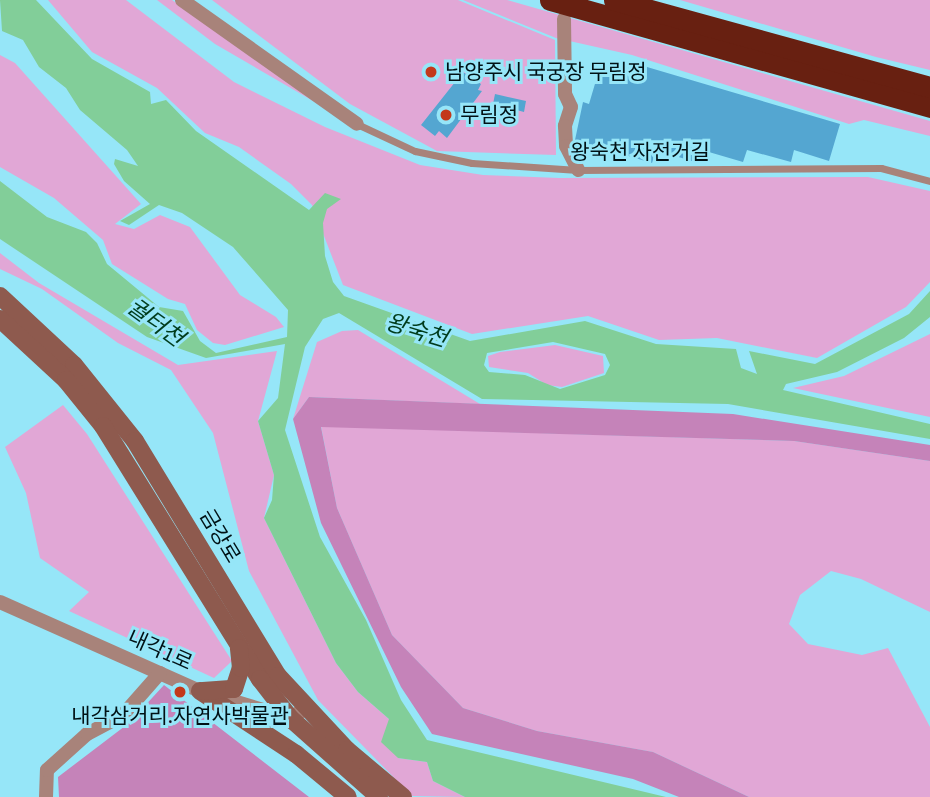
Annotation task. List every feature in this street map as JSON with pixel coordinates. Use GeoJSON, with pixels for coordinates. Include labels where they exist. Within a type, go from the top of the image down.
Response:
{"type":"FeatureCollection","features":[{"type":"Feature","properties":{"kind":"highway"},"geometry":{"type":"LineString","coordinates":[[550,0],[930,107]]}},
{"type":"Feature","properties":{"kind":"highway"},"geometry":{"type":"LineString","coordinates":[[614,0],[930,87]]}},
{"type":"Feature","properties":{"kind":"main road","name":"금강로"},"geometry":{"type":"LineString","coordinates":[[0,296],[74,365],[135,441],[298,713],[403,797]]}},
{"type":"Feature","properties":{"kind":"main road","name":"금강로"},"geometry":{"type":"LineString","coordinates":[[0,318],[66,380],[103,426],[239,645],[298,713],[379,797]]}},
{"type":"Feature","properties":{"kind":"main road"},"geometry":{"type":"LineString","coordinates":[[200,691],[234,689],[241,668],[239,645]]}},
{"type":"Feature","properties":{"kind":"main road"},"geometry":{"type":"LineString","coordinates":[[200,691],[296,754],[348,797]]}},
{"type":"Feature","properties":{"kind":"street"},"geometry":{"type":"LineString","coordinates":[[182,0],[357,124]]}},
{"type":"Feature","properties":{"kind":"street"},"geometry":{"type":"LineString","coordinates":[[564,19],[565,94],[571,107],[566,146],[578,170]]}},
{"type":"Feature","properties":{"kind":"street","name":"내각1로"},"geometry":{"type":"LineString","coordinates":[[0,602],[200,691],[298,713]]}},
{"type":"Feature","properties":{"kind":"street"},"geometry":{"type":"LineString","coordinates":[[46,797],[47,771],[87,734],[124,715],[160,673]]}},
{"type":"Feature","properties":{"kind":"lane","name":"왕숙천 자전거길"},"geometry":{"type":"LineString","coordinates":[[357,124],[379,137],[444,159],[578,170],[881,168],[930,181]]}},
{"type":"Feature","properties":{"kind":"shaded area"},"geometry":{"type":"Polygon","coordinates":[[[48,0],[126,0],[234,82],[325,127],[420,165],[483,175],[559,178],[868,177],[930,191],[930,282],[906,307],[817,358],[717,338],[659,340],[588,316],[472,334],[343,285],[312,205],[291,184],[239,147],[205,133],[157,88],[92,52],[48,0]]]}},
{"type":"Feature","properties":{"kind":"shaded area"},"geometry":{"type":"Polygon","coordinates":[[[157,0],[172,0],[320,105],[215,44],[157,0]]]}},
{"type":"Feature","properties":{"kind":"shaded area","name":"남양주시 국궁장 무림정"},"geometry":{"type":"Polygon","coordinates":[[[212,0],[458,0],[555,40],[556,155],[437,151],[350,104],[212,0]]]}},
{"type":"Feature","properties":{"kind":"shaded area"},"geometry":{"type":"Polygon","coordinates":[[[463,0],[507,0],[930,121],[930,136],[864,120],[849,124],[632,55],[556,38],[463,0]]]}},
{"type":"Feature","properties":{"kind":"shaded area"},"geometry":{"type":"Polygon","coordinates":[[[680,0],[930,0],[930,70],[876,57],[680,0]]]}},
{"type":"Feature","properties":{"kind":"shaded area"},"geometry":{"type":"Polygon","coordinates":[[[0,55],[15,63],[141,204],[115,224],[134,229],[160,215],[190,227],[240,295],[276,317],[284,327],[225,345],[213,343],[197,330],[185,304],[168,299],[112,264],[103,240],[54,198],[0,167],[0,55]]]}},
{"type":"Feature","properties":{"kind":"shaded area"},"geometry":{"type":"Polygon","coordinates":[[[0,253],[39,283],[178,365],[277,351],[258,421],[274,475],[264,518],[336,663],[358,692],[389,719],[398,758],[427,762],[433,781],[465,797],[412,796],[318,700],[249,571],[213,433],[171,370],[118,343],[42,289],[0,269],[0,253]]]}},
{"type":"Feature","properties":{"kind":"shaded area"},"geometry":{"type":"Polygon","coordinates":[[[358,330],[480,404],[309,397],[293,419],[317,342],[342,331],[358,330]]]}},
{"type":"Feature","properties":{"kind":"shaded area"},"geometry":{"type":"Polygon","coordinates":[[[930,334],[930,417],[793,388],[844,376],[930,334]]]}},
{"type":"Feature","properties":{"kind":"shaded area"},"geometry":{"type":"Polygon","coordinates":[[[555,345],[603,356],[604,373],[562,387],[547,385],[528,373],[489,367],[488,356],[500,352],[555,345]]]}},
{"type":"Feature","properties":{"kind":"shaded area"},"geometry":{"type":"Polygon","coordinates":[[[309,397],[733,414],[930,445],[930,461],[794,441],[321,427],[337,508],[392,635],[463,708],[537,731],[653,752],[749,797],[679,797],[633,779],[432,734],[401,687],[321,523],[293,419],[309,397]]]}},
{"type":"Feature","properties":{"kind":"shaded area"},"geometry":{"type":"Polygon","coordinates":[[[63,405],[87,434],[232,661],[214,678],[69,611],[89,592],[40,558],[26,493],[5,447],[63,405]]]}},
{"type":"Feature","properties":{"kind":"shaded area"},"geometry":{"type":"Polygon","coordinates":[[[321,426],[794,441],[930,461],[930,612],[861,579],[831,571],[800,595],[789,624],[808,644],[862,655],[888,648],[930,727],[930,797],[749,797],[653,752],[537,731],[463,708],[392,635],[337,508],[321,426]]]}},
{"type":"Feature","properties":{"kind":"shaded area"},"geometry":{"type":"Polygon","coordinates":[[[164,685],[309,797],[59,797],[58,777],[129,723],[164,685]]]}},
{"type":"Feature","properties":{"kind":"water"},"geometry":{"type":"Polygon","coordinates":[[[0,0],[36,0],[92,59],[150,92],[151,104],[166,100],[196,131],[309,210],[325,193],[341,199],[327,209],[323,223],[325,256],[333,282],[344,296],[470,341],[585,321],[656,344],[736,349],[741,368],[757,374],[749,351],[815,364],[909,314],[930,291],[930,317],[904,338],[837,372],[786,384],[783,390],[930,424],[930,439],[728,404],[482,399],[339,313],[323,319],[305,347],[285,430],[320,537],[366,620],[401,700],[427,740],[666,797],[465,797],[433,781],[427,762],[398,758],[381,742],[389,719],[358,692],[336,663],[264,518],[272,500],[274,475],[258,421],[278,398],[285,344],[206,358],[147,337],[0,239],[0,181],[47,217],[86,232],[97,243],[107,264],[159,307],[183,311],[200,341],[216,353],[287,337],[288,310],[233,247],[182,213],[159,205],[129,225],[120,221],[150,204],[124,181],[114,164],[115,159],[138,166],[127,150],[80,110],[66,88],[39,67],[23,40],[2,31],[0,0]],[[553,342],[487,353],[484,365],[489,372],[525,375],[560,389],[605,375],[610,365],[605,354],[553,342]]]}},
{"type":"Feature","properties":{"kind":"building"},"geometry":{"type":"Polygon","coordinates":[[[630,62],[840,124],[829,161],[794,150],[791,162],[747,150],[743,162],[702,150],[698,163],[656,150],[652,163],[575,140],[583,102],[589,104],[600,67],[626,75],[630,62]]]}},
{"type":"Feature","properties":{"kind":"building","name":"무림정"},"geometry":{"type":"Polygon","coordinates":[[[463,72],[481,84],[478,90],[482,91],[447,138],[439,131],[435,136],[421,125],[463,72]]]}},
{"type":"Feature","properties":{"kind":"building"},"geometry":{"type":"Polygon","coordinates":[[[495,94],[526,101],[524,112],[493,104],[495,94]]]}},
{"type":"Feature","properties":{"kind":"place","name":"남양주시 국궁장 무림정"},"geometry":{"type":"Point","coordinates":[431,72]}},
{"type":"Feature","properties":{"kind":"place","name":"무림정"},"geometry":{"type":"Point","coordinates":[446,115]}},
{"type":"Feature","properties":{"kind":"place","name":"내각삼거리.자연사박물관"},"geometry":{"type":"Point","coordinates":[180,692]}},
{"type":"Feature","properties":{"kind":"water label","name":"궐터천"},"geometry":{"type":"Point","coordinates":[155,323]}},
{"type":"Feature","properties":{"kind":"water label","name":"왕숙천"},"geometry":{"type":"Point","coordinates":[416,331]}}]}
